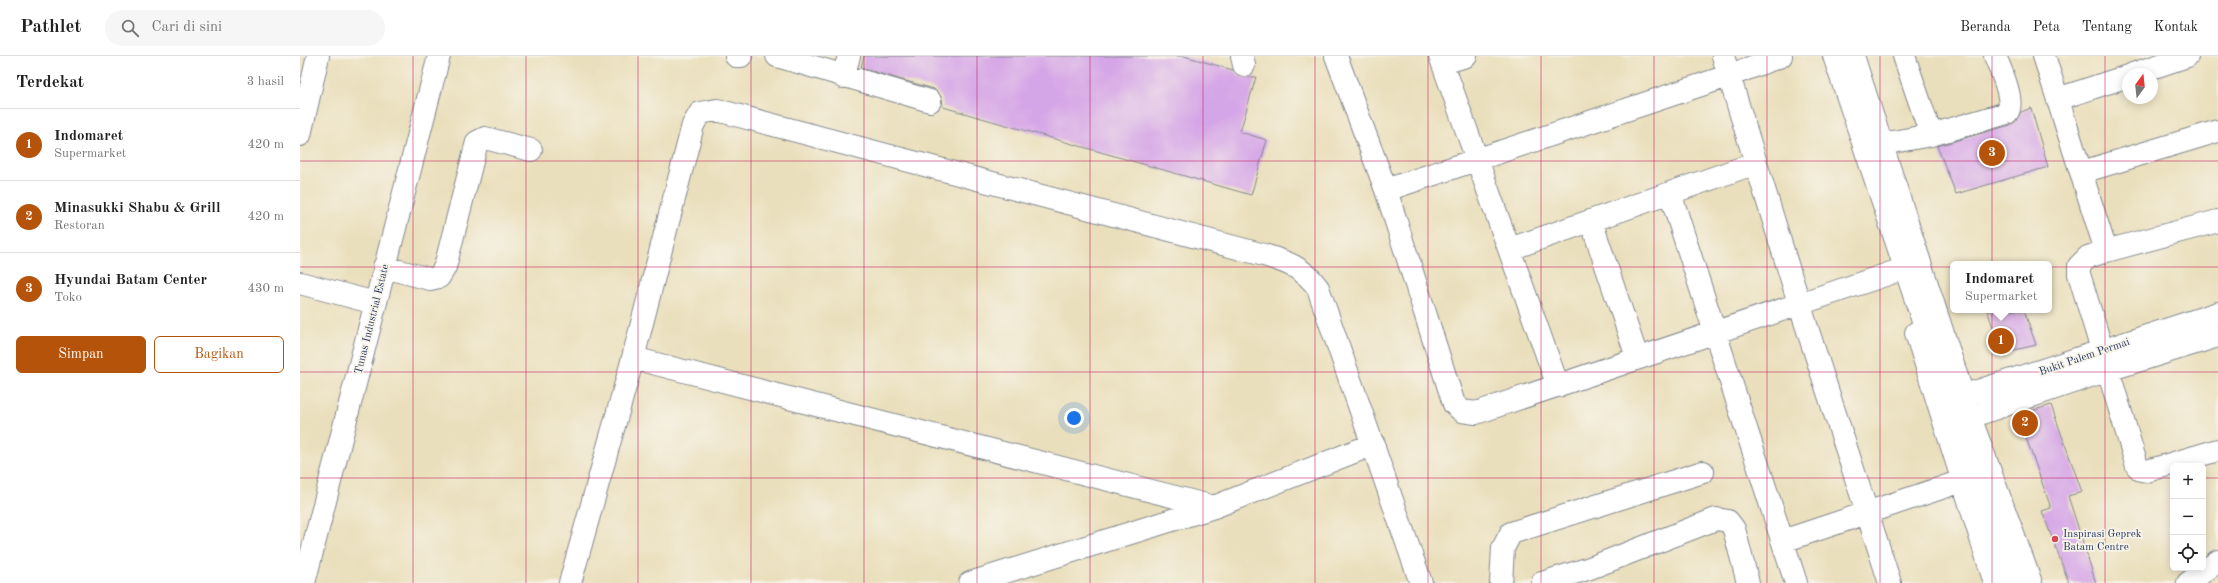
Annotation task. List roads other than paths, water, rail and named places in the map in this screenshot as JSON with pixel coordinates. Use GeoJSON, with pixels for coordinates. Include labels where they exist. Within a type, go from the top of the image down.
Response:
{"type":"FeatureCollection","features":[{"type":"Feature","properties":{"kind":"street"},"geometry":{"type":"LineString","coordinates":[[300,135],[318,56]]}},
{"type":"Feature","properties":{"kind":"street","name":"Tunas Industrial Estate"},"geometry":{"type":"LineString","coordinates":[[304,583],[308,535],[375,303],[439,56]]}},
{"type":"Feature","properties":{"kind":"street"},"geometry":{"type":"LineString","coordinates":[[736,56],[741,56]]}},
{"type":"Feature","properties":{"kind":"street"},"geometry":{"type":"LineString","coordinates":[[777,56],[843,77],[930,101]]}},
{"type":"Feature","properties":{"kind":"street"},"geometry":{"type":"LineString","coordinates":[[843,77],[849,56]]}},
{"type":"Feature","properties":{"kind":"street"},"geometry":{"type":"LineString","coordinates":[[1336,56],[1386,190],[1454,404],[1462,411],[1476,413],[1558,386],[1637,357],[1716,333],[1897,271]]}},
{"type":"Feature","properties":{"kind":"street"},"geometry":{"type":"LineString","coordinates":[[1466,56],[1442,60],[1558,386]]}},
{"type":"Feature","properties":{"kind":"street"},"geometry":{"type":"LineString","coordinates":[[1386,190],[1477,159],[1727,66],[1781,56]]}},
{"type":"Feature","properties":{"kind":"street"},"geometry":{"type":"LineString","coordinates":[[1825,56],[1968,479],[2010,583]]}},
{"type":"Feature","properties":{"kind":"street"},"geometry":{"type":"LineString","coordinates":[[1834,56],[1961,408],[2031,583]]}},
{"type":"Feature","properties":{"kind":"street"},"geometry":{"type":"LineString","coordinates":[[1853,56],[1882,144],[1961,408],[1968,479],[1995,583]]}},
{"type":"Feature","properties":{"kind":"street"},"geometry":{"type":"LineString","coordinates":[[1904,56],[1931,135]]}},
{"type":"Feature","properties":{"kind":"street"},"geometry":{"type":"LineString","coordinates":[[1882,144],[1931,135],[2004,115],[2009,110],[2010,100],[1996,56]]}},
{"type":"Feature","properties":{"kind":"street"},"geometry":{"type":"LineString","coordinates":[[2044,56],[2106,251]]}},
{"type":"Feature","properties":{"kind":"street"},"geometry":{"type":"LineString","coordinates":[[2151,68],[2187,56]]}},
{"type":"Feature","properties":{"kind":"street"},"geometry":{"type":"LineString","coordinates":[[1727,66],[1799,304],[1890,583]]}},
{"type":"Feature","properties":{"kind":"street"},"geometry":{"type":"LineString","coordinates":[[2058,99],[2122,78]]}},
{"type":"Feature","properties":{"kind":"street"},"geometry":{"type":"LineString","coordinates":[[570,583],[633,358],[693,125],[700,113],[718,110],[1256,253],[1299,268],[1311,278],[1318,288],[1374,444],[1421,583]]}},
{"type":"Feature","properties":{"kind":"street"},"geometry":{"type":"LineString","coordinates":[[2082,172],[2218,131]]}},
{"type":"Feature","properties":{"kind":"street"},"geometry":{"type":"LineString","coordinates":[[384,267],[430,279],[439,277],[445,267],[477,142],[485,138],[531,150]]}},
{"type":"Feature","properties":{"kind":"street"},"geometry":{"type":"LineString","coordinates":[[1510,249],[1756,163]]}},
{"type":"Feature","properties":{"kind":"street"},"geometry":{"type":"LineString","coordinates":[[1670,193],[1796,583]]}},
{"type":"Feature","properties":{"kind":"street"},"geometry":{"type":"LineString","coordinates":[[1591,221],[1637,357]]}},
{"type":"Feature","properties":{"kind":"street"},"geometry":{"type":"LineString","coordinates":[[2218,221],[2106,251],[2088,257],[2079,266],[2137,466],[2141,470],[2147,471],[2218,450]]}},
{"type":"Feature","properties":{"kind":"street"},"geometry":{"type":"LineString","coordinates":[[300,283],[375,303]]}},
{"type":"Feature","properties":{"kind":"street","name":"Bukit Palem Permai"},"geometry":{"type":"LineString","coordinates":[[1961,408],[2102,349],[2218,313]]}},
{"type":"Feature","properties":{"kind":"street","name":"Bukit Palem Permai"},"geometry":{"type":"LineString","coordinates":[[1961,408],[2108,370],[2218,336]]}},
{"type":"Feature","properties":{"kind":"street"},"geometry":{"type":"LineString","coordinates":[[633,358],[1214,507]]}},
{"type":"Feature","properties":{"kind":"street"},"geometry":{"type":"LineString","coordinates":[[970,583],[1214,507],[1374,444]]}},
{"type":"Feature","properties":{"kind":"street"},"geometry":{"type":"LineString","coordinates":[[1501,583],[1500,570],[1503,548],[1511,533],[1703,472]]}},
{"type":"Feature","properties":{"kind":"street"},"geometry":{"type":"LineString","coordinates":[[1783,541],[1968,479]]}},
{"type":"Feature","properties":{"kind":"street"},"geometry":{"type":"LineString","coordinates":[[1542,583],[1592,575],[1716,520],[1728,521],[1734,529],[1748,583]]}},
{"type":"Feature","properties":{"kind":"street"},"geometry":{"type":"LineString","coordinates":[[2188,583],[2218,561]]}},
{"type":"Feature","properties":{"kind":"place","name":"Hyundai Batam Center"},"geometry":{"type":"Point","coordinates":[1992,153]}},
{"type":"Feature","properties":{"kind":"place","name":"Indomaret"},"geometry":{"type":"Point","coordinates":[2001,341]}},
{"type":"Feature","properties":{"kind":"place","name":"Minasukki Shabu & Grill"},"geometry":{"type":"Point","coordinates":[2025,423]}},
{"type":"Feature","properties":{"kind":"place","name":"Inspirasi Geprek Batam Centre"},"geometry":{"type":"Point","coordinates":[2055,539]}}]}
